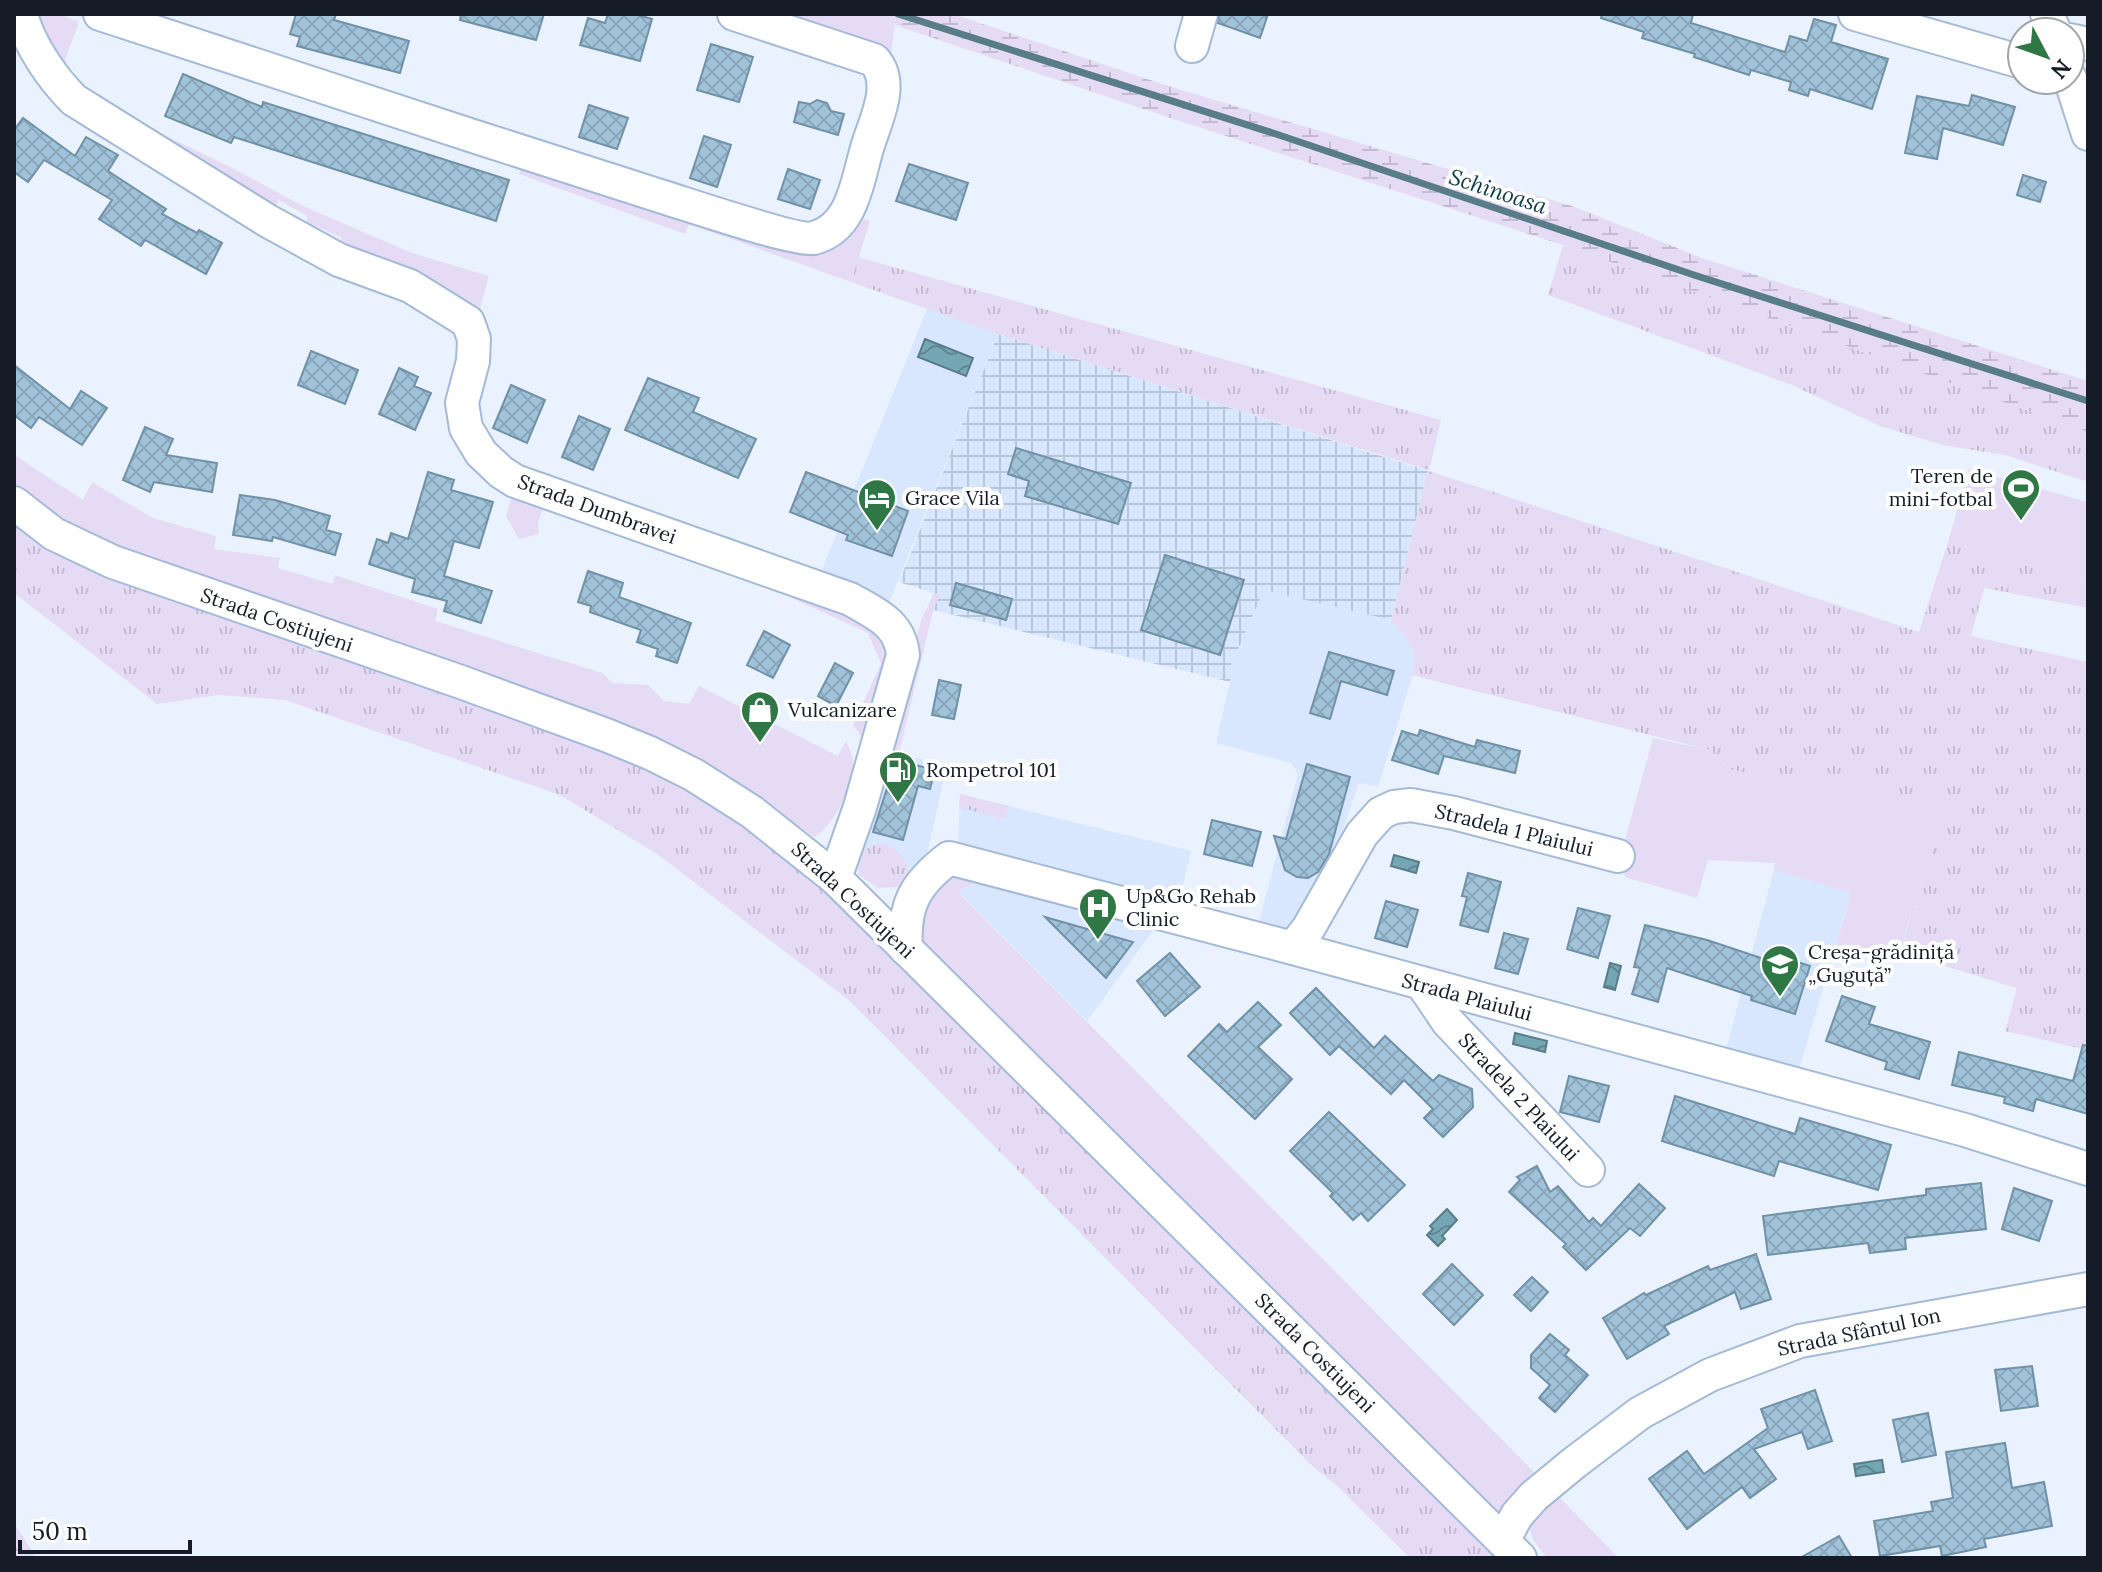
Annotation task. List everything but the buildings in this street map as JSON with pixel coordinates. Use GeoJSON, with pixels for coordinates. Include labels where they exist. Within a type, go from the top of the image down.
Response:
{"type":"FeatureCollection","features":[{"type":"Feature","properties":{"kind":"street","name":"Strada Dumbravei"},"geometry":{"type":"LineString","coordinates":[[21,14],[25,27],[59,86],[74,100],[268,221],[339,260],[410,286],[468,322],[474,339],[473,361],[462,403],[466,428],[481,453],[501,472],[515,481],[850,599],[893,626],[901,640],[903,655],[860,807],[835,878]]}},
{"type":"Feature","properties":{"kind":"street"},"geometry":{"type":"LineString","coordinates":[[100,14],[717,214],[809,239],[830,233],[847,216],[885,89],[880,66],[874,60],[734,14]]}},
{"type":"Feature","properties":{"kind":"street"},"geometry":{"type":"LineString","coordinates":[[1192,46],[1201,14]]}},
{"type":"Feature","properties":{"kind":"street"},"geometry":{"type":"LineString","coordinates":[[1855,14],[2006,57]]}},
{"type":"Feature","properties":{"kind":"street"},"geometry":{"type":"LineString","coordinates":[[2076,96],[2088,134]]}},
{"type":"Feature","properties":{"kind":"street","name":"Strada Costiujeni"},"geometry":{"type":"LineString","coordinates":[[14,503],[54,534],[113,562],[461,682],[650,753],[694,775],[752,812],[835,878],[1512,1549]]}},
{"type":"Feature","properties":{"kind":"street","name":"Stradela 1 Plaiului"},"geometry":{"type":"LineString","coordinates":[[1293,948],[1308,929],[1362,834],[1381,813],[1394,807],[1411,805],[1454,813],[1618,856]]}},
{"type":"Feature","properties":{"kind":"street","name":"Strada Plaiului"},"geometry":{"type":"LineString","coordinates":[[906,949],[905,931],[912,897],[921,882],[949,858],[1950,1126],[2088,1169]]}},
{"type":"Feature","properties":{"kind":"street","name":"Stradela 2 Plaiului"},"geometry":{"type":"LineString","coordinates":[[1423,985],[1448,1022],[1588,1170]]}},
{"type":"Feature","properties":{"kind":"street","name":"Strada Sfântul Ion"},"geometry":{"type":"LineString","coordinates":[[1512,1549],[1517,1515],[1534,1496],[1640,1413],[1710,1375],[1800,1341],[2088,1289]]}},
{"type":"Feature","properties":{"kind":"shaded area"},"geometry":{"type":"Polygon","coordinates":[[[927,309],[998,334],[888,605],[819,577],[927,309]]]}},
{"type":"Feature","properties":{"kind":"shaded area"},"geometry":{"type":"Polygon","coordinates":[[[998,334],[1428,471],[1391,620],[1264,590],[1230,667],[1230,682],[933,610],[939,595],[899,582],[998,334]]]}},
{"type":"Feature","properties":{"kind":"shaded area"},"geometry":{"type":"Polygon","coordinates":[[[1263,589],[1391,620],[1415,648],[1416,665],[1378,787],[1359,783],[1324,886],[1290,928],[1259,922],[1298,774],[1291,763],[1216,743],[1230,682],[1230,667],[1263,589]]]}},
{"type":"Feature","properties":{"kind":"shaded area"},"geometry":{"type":"Polygon","coordinates":[[[884,751],[947,765],[924,868],[910,878],[860,850],[884,751]]]}},
{"type":"Feature","properties":{"kind":"shaded area"},"geometry":{"type":"Polygon","coordinates":[[[960,794],[1191,851],[1179,901],[958,845],[960,794]]]}},
{"type":"Feature","properties":{"kind":"shaded area","name":"Creșa-grădiniță „Guguță”"},"geometry":{"type":"Polygon","coordinates":[[[1774,870],[1851,893],[1799,1070],[1726,1050],[1774,870]]]}},
{"type":"Feature","properties":{"kind":"shaded area"},"geometry":{"type":"Polygon","coordinates":[[[976,881],[1156,927],[1087,1021],[958,891],[976,881]]]}},
{"type":"Feature","properties":{"kind":"green space"},"geometry":{"type":"Polygon","coordinates":[[[31,14],[59,14],[79,22],[65,60],[70,72],[93,94],[148,127],[303,206],[412,253],[489,276],[477,319],[341,253],[341,237],[306,222],[307,216],[279,200],[271,215],[82,96],[31,14]]]}},
{"type":"Feature","properties":{"kind":"green space"},"geometry":{"type":"Polygon","coordinates":[[[762,14],[883,14],[882,19],[895,25],[889,68],[762,14]]]}},
{"type":"Feature","properties":{"kind":"green space"},"geometry":{"type":"Polygon","coordinates":[[[883,14],[953,14],[1168,86],[1572,206],[1702,258],[2088,381],[2088,432],[1563,245],[895,25],[882,19],[883,14]]]}},
{"type":"Feature","properties":{"kind":"green space"},"geometry":{"type":"Polygon","coordinates":[[[523,160],[772,235],[858,217],[870,221],[851,282],[689,224],[685,234],[519,174],[523,160]]]}},
{"type":"Feature","properties":{"kind":"green space"},"geometry":{"type":"Polygon","coordinates":[[[1563,245],[2088,432],[2088,482],[2005,455],[1942,445],[1880,426],[1794,386],[1548,295],[1563,245]]]}},
{"type":"Feature","properties":{"kind":"green space"},"geometry":{"type":"Polygon","coordinates":[[[858,257],[1441,420],[1429,471],[1919,632],[1948,542],[2088,582],[2088,608],[1984,588],[1971,636],[2088,662],[2088,1050],[2005,1031],[2017,988],[1901,953],[1914,902],[1945,811],[1802,765],[1796,785],[1729,769],[1710,750],[1411,675],[1413,651],[1391,620],[1428,470],[998,334],[851,282],[858,257]]]}},
{"type":"Feature","properties":{"kind":"green space"},"geometry":{"type":"Polygon","coordinates":[[[14,455],[83,500],[92,482],[153,518],[216,536],[214,549],[280,558],[278,568],[333,584],[335,575],[438,609],[435,621],[602,673],[613,683],[648,685],[664,701],[689,704],[699,686],[838,756],[846,741],[852,756],[853,779],[833,818],[814,837],[762,800],[78,531],[14,488],[14,455]]]}},
{"type":"Feature","properties":{"kind":"green space","name":"Teren de mini-fotbal"},"geometry":{"type":"Polygon","coordinates":[[[1969,469],[2088,502],[2088,582],[1948,542],[1969,469]]]}},
{"type":"Feature","properties":{"kind":"green space"},"geometry":{"type":"Polygon","coordinates":[[[514,491],[545,503],[538,523],[539,534],[519,539],[506,516],[514,491]]]}},
{"type":"Feature","properties":{"kind":"green space"},"geometry":{"type":"Polygon","coordinates":[[[14,526],[68,558],[164,596],[283,640],[566,734],[638,765],[723,810],[802,870],[923,983],[1498,1558],[1410,1558],[1334,1483],[1312,1466],[850,1001],[657,854],[560,795],[285,700],[218,695],[157,704],[14,593],[14,526]]]}},
{"type":"Feature","properties":{"kind":"green space"},"geometry":{"type":"Polygon","coordinates":[[[755,581],[853,606],[892,645],[868,747],[853,725],[881,664],[868,633],[755,581]]]}},
{"type":"Feature","properties":{"kind":"green space"},"geometry":{"type":"Polygon","coordinates":[[[934,593],[940,595],[933,611],[899,753],[884,751],[922,618],[934,593]]]}},
{"type":"Feature","properties":{"kind":"green space"},"geometry":{"type":"Polygon","coordinates":[[[1653,738],[1710,750],[1729,769],[1796,784],[1802,764],[1945,811],[1897,964],[1836,946],[1851,893],[1774,870],[1775,863],[1708,860],[1697,898],[1625,877],[1623,847],[1653,738]]]}},
{"type":"Feature","properties":{"kind":"green space"},"geometry":{"type":"Polygon","coordinates":[[[960,794],[1008,806],[1005,820],[959,807],[960,794]]]}},
{"type":"Feature","properties":{"kind":"green space"},"geometry":{"type":"Polygon","coordinates":[[[879,843],[896,851],[907,864],[910,878],[900,887],[878,888],[859,875],[855,854],[879,843]]]}},
{"type":"Feature","properties":{"kind":"green space"},"geometry":{"type":"Polygon","coordinates":[[[958,874],[976,881],[958,892],[1539,1477],[1499,1514],[919,938],[936,890],[942,882],[958,874]]]}},
{"type":"Feature","properties":{"kind":"green space"},"geometry":{"type":"Polygon","coordinates":[[[1554,1492],[1619,1558],[1548,1558],[1530,1530],[1534,1516],[1554,1492]]]}},
{"type":"Feature","properties":{"kind":"green space"},"geometry":{"type":"Polygon","coordinates":[[[14,1523],[37,1558],[14,1558],[14,1523]]]}},
{"type":"Feature","properties":{"kind":"water"},"geometry":{"type":"Polygon","coordinates":[[[925,339],[973,358],[966,376],[918,357],[925,339]]]}},
{"type":"Feature","properties":{"kind":"water"},"geometry":{"type":"Polygon","coordinates":[[[1394,855],[1419,862],[1416,873],[1391,866],[1394,855]]]}},
{"type":"Feature","properties":{"kind":"water"},"geometry":{"type":"Polygon","coordinates":[[[1610,963],[1621,966],[1615,990],[1604,987],[1610,963]]]}},
{"type":"Feature","properties":{"kind":"water"},"geometry":{"type":"Polygon","coordinates":[[[1515,1033],[1547,1041],[1545,1052],[1513,1044],[1515,1033]]]}},
{"type":"Feature","properties":{"kind":"water"},"geometry":{"type":"Polygon","coordinates":[[[1447,1209],[1457,1220],[1442,1236],[1445,1239],[1438,1246],[1427,1235],[1433,1229],[1430,1226],[1447,1209]]]}},
{"type":"Feature","properties":{"kind":"water"},"geometry":{"type":"Polygon","coordinates":[[[1882,1460],[1884,1472],[1856,1476],[1854,1464],[1882,1460]]]}},
{"type":"Feature","properties":{"kind":"waterway","name":"Schinoasa"},"geometry":{"type":"LineString","coordinates":[[898,14],[1276,134],[1694,275],[2088,401]]}},
{"type":"Feature","properties":{"kind":"place","name":"Teren de mini-fotbal"},"geometry":{"type":"Point","coordinates":[2021,522]}},
{"type":"Feature","properties":{"kind":"place","name":"Grace Vila"},"geometry":{"type":"Point","coordinates":[877,532]}},
{"type":"Feature","properties":{"kind":"place","name":"Vulcanizare"},"geometry":{"type":"Point","coordinates":[760,744]}},
{"type":"Feature","properties":{"kind":"place","name":"Rompetrol 101"},"geometry":{"type":"Point","coordinates":[898,804]}},
{"type":"Feature","properties":{"kind":"place","name":"Up&Go Rehab Clinic"},"geometry":{"type":"Point","coordinates":[1098,941]}},
{"type":"Feature","properties":{"kind":"place","name":"Creșa-grădiniță „Guguță”"},"geometry":{"type":"Point","coordinates":[1780,998]}}]}
